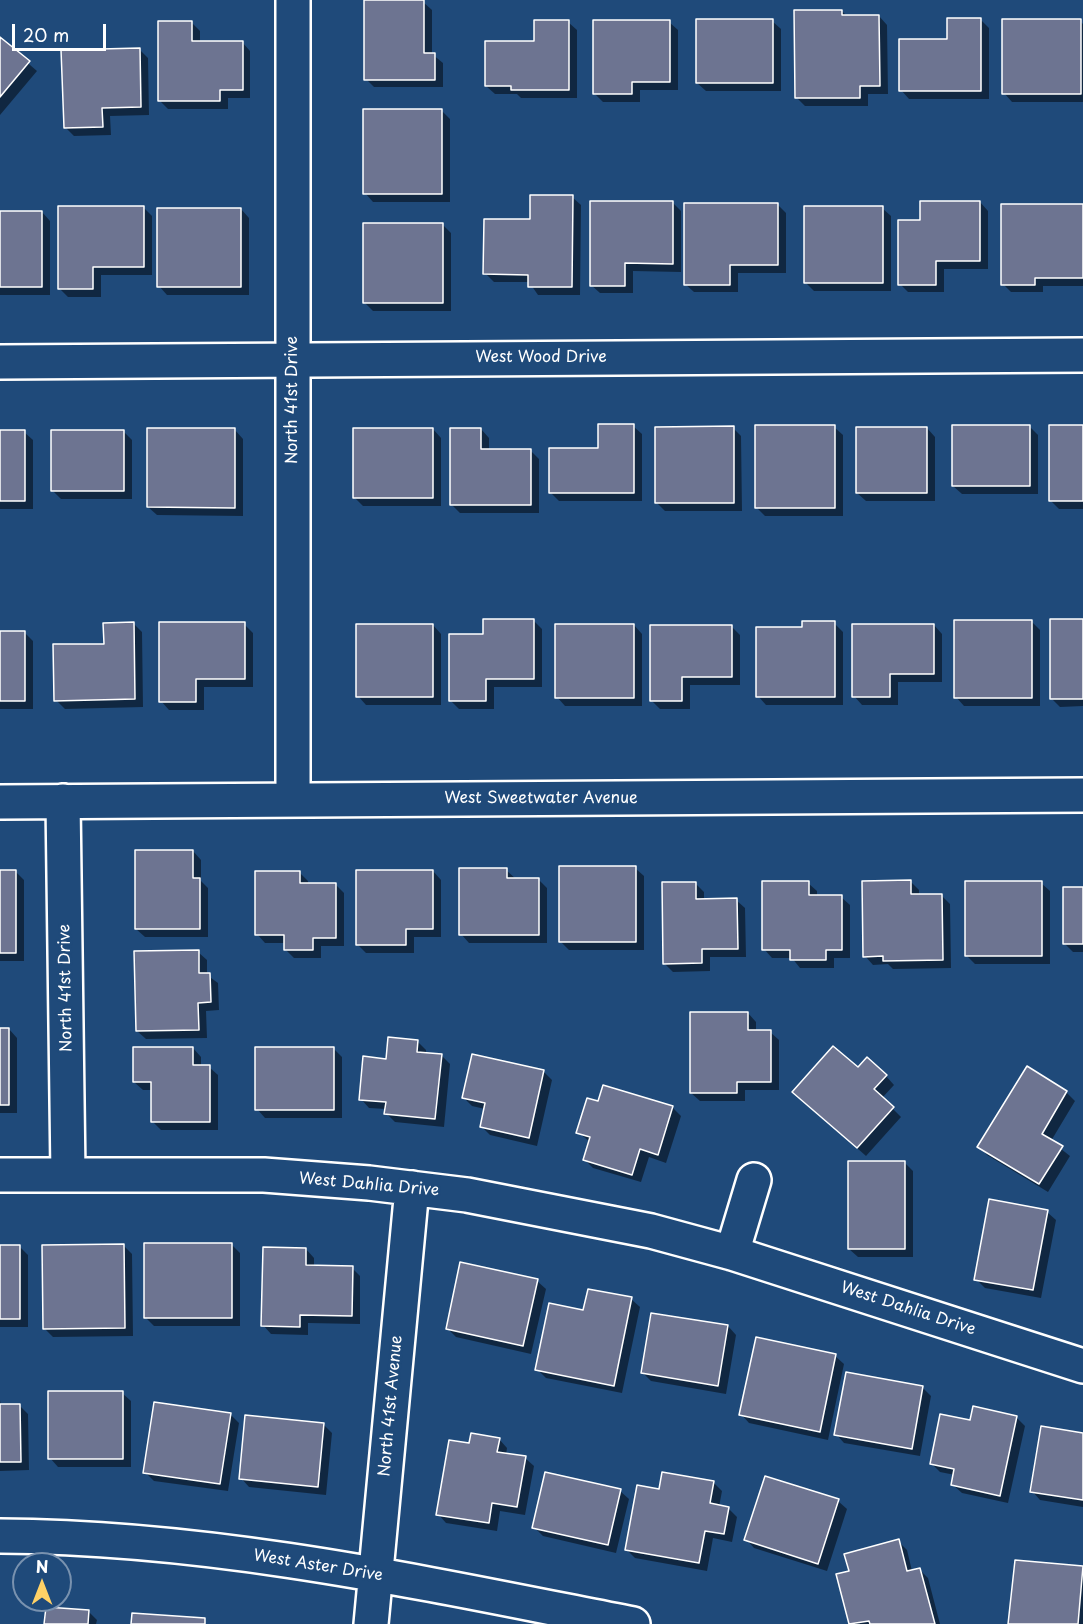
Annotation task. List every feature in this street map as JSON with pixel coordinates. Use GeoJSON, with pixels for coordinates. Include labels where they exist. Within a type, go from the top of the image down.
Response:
{"type":"FeatureCollection","features":[{"type":"Feature","properties":{"kind":"street","name":"North 41st Drive"},"geometry":{"type":"LineString","coordinates":[[293,0],[293,800]]}},
{"type":"Feature","properties":{"kind":"street","name":"West Wood Drive"},"geometry":{"type":"LineString","coordinates":[[0,362],[1083,355]]}},
{"type":"Feature","properties":{"kind":"street","name":"West Sweetwater Avenue"},"geometry":{"type":"LineString","coordinates":[[0,802],[1083,795]]}},
{"type":"Feature","properties":{"kind":"street","name":"North 41st Drive"},"geometry":{"type":"LineString","coordinates":[[63,801],[68,1175]]}},
{"type":"Feature","properties":{"kind":"street","name":"West Dahlia Drive"},"geometry":{"type":"LineString","coordinates":[[0,1175],[264,1175],[412,1188],[537,1207],[651,1231],[732,1252],[1083,1366]]}},
{"type":"Feature","properties":{"kind":"street"},"geometry":{"type":"LineString","coordinates":[[732,1252],[754,1180]]}},
{"type":"Feature","properties":{"kind":"street","name":"North 41st Avenue"},"geometry":{"type":"LineString","coordinates":[[371,1624],[412,1188]]}},
{"type":"Feature","properties":{"kind":"street","name":"West Aster Drive"},"geometry":{"type":"LineString","coordinates":[[0,1536],[156,1543],[375,1575],[633,1624]]}},
{"type":"Feature","properties":{"kind":"building"},"geometry":{"type":"Polygon","coordinates":[[[364,0],[424,0],[424,53],[435,53],[435,80],[364,80],[364,0]]]}},
{"type":"Feature","properties":{"kind":"building"},"geometry":{"type":"Polygon","coordinates":[[[794,10],[842,10],[842,15],[879,15],[880,86],[860,86],[860,98],[795,98],[794,10]]]}},
{"type":"Feature","properties":{"kind":"building"},"geometry":{"type":"Polygon","coordinates":[[[947,18],[981,18],[981,91],[899,91],[899,39],[947,39],[947,18]]]}},
{"type":"Feature","properties":{"kind":"building"},"geometry":{"type":"Polygon","coordinates":[[[696,19],[773,19],[773,83],[696,83],[696,19]]]}},
{"type":"Feature","properties":{"kind":"building"},"geometry":{"type":"Polygon","coordinates":[[[1002,19],[1081,19],[1081,94],[1002,94],[1002,19]]]}},
{"type":"Feature","properties":{"kind":"building"},"geometry":{"type":"Polygon","coordinates":[[[534,20],[569,20],[569,90],[511,90],[511,86],[485,86],[485,41],[534,41],[534,20]]]}},
{"type":"Feature","properties":{"kind":"building"},"geometry":{"type":"Polygon","coordinates":[[[593,20],[670,20],[670,82],[632,82],[632,94],[593,94],[593,20]]]}},
{"type":"Feature","properties":{"kind":"building"},"geometry":{"type":"Polygon","coordinates":[[[158,21],[192,21],[192,41],[243,41],[243,90],[220,90],[220,101],[158,101],[158,21]]]}},
{"type":"Feature","properties":{"kind":"building"},"geometry":{"type":"Polygon","coordinates":[[[0,37],[30,61],[0,97],[0,37]]]}},
{"type":"Feature","properties":{"kind":"building"},"geometry":{"type":"Polygon","coordinates":[[[140,48],[141,107],[102,108],[103,127],[64,128],[61,50],[140,48]]]}},
{"type":"Feature","properties":{"kind":"building"},"geometry":{"type":"Polygon","coordinates":[[[363,109],[442,109],[442,194],[363,194],[363,109]]]}},
{"type":"Feature","properties":{"kind":"building"},"geometry":{"type":"Polygon","coordinates":[[[530,195],[573,195],[572,287],[528,287],[528,275],[483,274],[484,219],[530,219],[530,195]]]}},
{"type":"Feature","properties":{"kind":"building"},"geometry":{"type":"Polygon","coordinates":[[[590,201],[673,201],[673,264],[625,263],[625,286],[590,286],[590,201]]]}},
{"type":"Feature","properties":{"kind":"building"},"geometry":{"type":"Polygon","coordinates":[[[920,201],[980,201],[980,261],[936,261],[936,285],[898,285],[898,220],[920,220],[920,201]]]}},
{"type":"Feature","properties":{"kind":"building"},"geometry":{"type":"Polygon","coordinates":[[[684,203],[778,203],[778,265],[730,265],[730,285],[684,285],[684,203]]]}},
{"type":"Feature","properties":{"kind":"building"},"geometry":{"type":"Polygon","coordinates":[[[1001,204],[1083,204],[1083,278],[1035,278],[1035,285],[1001,285],[1001,204]]]}},
{"type":"Feature","properties":{"kind":"building"},"geometry":{"type":"Polygon","coordinates":[[[58,206],[144,206],[144,267],[93,267],[93,289],[58,289],[58,206]]]}},
{"type":"Feature","properties":{"kind":"building"},"geometry":{"type":"Polygon","coordinates":[[[804,206],[883,206],[883,283],[804,283],[804,206]]]}},
{"type":"Feature","properties":{"kind":"building"},"geometry":{"type":"Polygon","coordinates":[[[157,208],[241,208],[241,287],[157,287],[157,208]]]}},
{"type":"Feature","properties":{"kind":"building"},"geometry":{"type":"Polygon","coordinates":[[[0,211],[42,211],[42,287],[0,287],[0,211]]]}},
{"type":"Feature","properties":{"kind":"building"},"geometry":{"type":"Polygon","coordinates":[[[363,223],[443,223],[443,303],[363,303],[363,223]]]}},
{"type":"Feature","properties":{"kind":"building"},"geometry":{"type":"Polygon","coordinates":[[[598,424],[634,424],[634,493],[549,493],[549,448],[598,448],[598,424]]]}},
{"type":"Feature","properties":{"kind":"building"},"geometry":{"type":"Polygon","coordinates":[[[755,425],[835,425],[835,508],[755,508],[755,425]]]}},
{"type":"Feature","properties":{"kind":"building"},"geometry":{"type":"Polygon","coordinates":[[[952,425],[1030,425],[1030,486],[952,486],[952,425]]]}},
{"type":"Feature","properties":{"kind":"building"},"geometry":{"type":"Polygon","coordinates":[[[1049,425],[1083,425],[1083,501],[1049,501],[1049,425]]]}},
{"type":"Feature","properties":{"kind":"building"},"geometry":{"type":"Polygon","coordinates":[[[734,426],[734,503],[655,503],[655,427],[734,426]]]}},
{"type":"Feature","properties":{"kind":"building"},"geometry":{"type":"Polygon","coordinates":[[[856,427],[927,427],[927,493],[856,493],[856,427]]]}},
{"type":"Feature","properties":{"kind":"building"},"geometry":{"type":"Polygon","coordinates":[[[147,428],[235,428],[235,508],[147,507],[147,428]]]}},
{"type":"Feature","properties":{"kind":"building"},"geometry":{"type":"Polygon","coordinates":[[[353,428],[433,428],[433,498],[353,498],[353,428]]]}},
{"type":"Feature","properties":{"kind":"building"},"geometry":{"type":"Polygon","coordinates":[[[450,428],[481,428],[481,449],[531,449],[531,505],[450,505],[450,428]]]}},
{"type":"Feature","properties":{"kind":"building"},"geometry":{"type":"Polygon","coordinates":[[[0,430],[25,430],[25,501],[0,501],[0,430]]]}},
{"type":"Feature","properties":{"kind":"building"},"geometry":{"type":"Polygon","coordinates":[[[51,430],[124,430],[124,491],[51,491],[51,430]]]}},
{"type":"Feature","properties":{"kind":"building"},"geometry":{"type":"Polygon","coordinates":[[[483,619],[534,619],[534,679],[486,679],[486,701],[449,701],[449,634],[483,634],[483,619]]]}},
{"type":"Feature","properties":{"kind":"building"},"geometry":{"type":"Polygon","coordinates":[[[1050,619],[1083,619],[1083,699],[1050,699],[1050,619]]]}},
{"type":"Feature","properties":{"kind":"building"},"geometry":{"type":"Polygon","coordinates":[[[954,620],[1032,620],[1032,698],[954,698],[954,620]]]}},
{"type":"Feature","properties":{"kind":"building"},"geometry":{"type":"Polygon","coordinates":[[[802,621],[835,621],[835,697],[756,697],[756,627],[802,627],[802,621]]]}},
{"type":"Feature","properties":{"kind":"building"},"geometry":{"type":"Polygon","coordinates":[[[134,622],[135,699],[54,701],[53,644],[104,644],[103,623],[134,622]]]}},
{"type":"Feature","properties":{"kind":"building"},"geometry":{"type":"Polygon","coordinates":[[[159,622],[245,622],[245,679],[196,679],[196,702],[159,702],[159,622]]]}},
{"type":"Feature","properties":{"kind":"building"},"geometry":{"type":"Polygon","coordinates":[[[356,624],[433,624],[433,697],[356,697],[356,624]]]}},
{"type":"Feature","properties":{"kind":"building"},"geometry":{"type":"Polygon","coordinates":[[[555,624],[634,624],[634,698],[555,698],[555,624]]]}},
{"type":"Feature","properties":{"kind":"building"},"geometry":{"type":"Polygon","coordinates":[[[852,624],[934,624],[934,674],[890,674],[890,697],[852,697],[852,624]]]}},
{"type":"Feature","properties":{"kind":"building"},"geometry":{"type":"Polygon","coordinates":[[[650,625],[732,625],[732,677],[682,677],[682,701],[650,701],[650,625]]]}},
{"type":"Feature","properties":{"kind":"building"},"geometry":{"type":"Polygon","coordinates":[[[0,631],[25,631],[25,701],[0,701],[0,631]]]}},
{"type":"Feature","properties":{"kind":"building"},"geometry":{"type":"Polygon","coordinates":[[[135,850],[193,850],[193,878],[200,878],[200,929],[135,929],[135,850]]]}},
{"type":"Feature","properties":{"kind":"building"},"geometry":{"type":"Polygon","coordinates":[[[559,866],[636,866],[636,942],[559,942],[559,866]]]}},
{"type":"Feature","properties":{"kind":"building"},"geometry":{"type":"Polygon","coordinates":[[[459,868],[507,868],[507,878],[539,878],[539,935],[459,935],[459,868]]]}},
{"type":"Feature","properties":{"kind":"building"},"geometry":{"type":"Polygon","coordinates":[[[0,870],[16,870],[16,953],[0,953],[0,870]]]}},
{"type":"Feature","properties":{"kind":"building"},"geometry":{"type":"Polygon","coordinates":[[[356,870],[433,870],[433,929],[406,929],[406,945],[356,945],[356,870]]]}},
{"type":"Feature","properties":{"kind":"building"},"geometry":{"type":"Polygon","coordinates":[[[255,871],[300,871],[300,883],[336,883],[336,938],[313,938],[313,950],[284,950],[284,935],[255,935],[255,871]]]}},
{"type":"Feature","properties":{"kind":"building"},"geometry":{"type":"Polygon","coordinates":[[[911,880],[911,894],[942,894],[943,960],[883,961],[883,956],[863,957],[862,881],[911,880]]]}},
{"type":"Feature","properties":{"kind":"building"},"geometry":{"type":"Polygon","coordinates":[[[762,881],[809,881],[809,895],[842,895],[842,950],[826,950],[826,960],[790,960],[790,950],[762,950],[762,881]]]}},
{"type":"Feature","properties":{"kind":"building"},"geometry":{"type":"Polygon","coordinates":[[[965,881],[1042,881],[1042,956],[965,956],[965,881]]]}},
{"type":"Feature","properties":{"kind":"building"},"geometry":{"type":"Polygon","coordinates":[[[662,882],[696,882],[696,899],[737,898],[738,949],[702,949],[702,963],[663,964],[662,882]]]}},
{"type":"Feature","properties":{"kind":"building"},"geometry":{"type":"Polygon","coordinates":[[[1063,887],[1083,887],[1083,944],[1063,944],[1063,887]]]}},
{"type":"Feature","properties":{"kind":"building"},"geometry":{"type":"Polygon","coordinates":[[[199,950],[199,973],[210,973],[211,1002],[198,1003],[199,1030],[136,1031],[134,951],[199,950]]]}},
{"type":"Feature","properties":{"kind":"building"},"geometry":{"type":"Polygon","coordinates":[[[690,1012],[748,1012],[748,1030],[771,1030],[771,1082],[737,1082],[737,1093],[690,1093],[690,1012]]]}},
{"type":"Feature","properties":{"kind":"building"},"geometry":{"type":"Polygon","coordinates":[[[0,1028],[9,1028],[9,1105],[0,1105],[0,1028]]]}},
{"type":"Feature","properties":{"kind":"building"},"geometry":{"type":"Polygon","coordinates":[[[388,1037],[418,1040],[417,1052],[442,1054],[435,1119],[384,1114],[386,1102],[359,1100],[363,1056],[386,1059],[388,1037]]]}},
{"type":"Feature","properties":{"kind":"building"},"geometry":{"type":"Polygon","coordinates":[[[833,1046],[858,1067],[867,1057],[887,1075],[874,1089],[894,1107],[857,1148],[792,1092],[833,1046]]]}},
{"type":"Feature","properties":{"kind":"building"},"geometry":{"type":"Polygon","coordinates":[[[133,1047],[193,1047],[193,1065],[210,1065],[210,1122],[151,1122],[151,1082],[133,1082],[133,1047]]]}},
{"type":"Feature","properties":{"kind":"building"},"geometry":{"type":"Polygon","coordinates":[[[255,1047],[334,1047],[334,1110],[255,1110],[255,1047]]]}},
{"type":"Feature","properties":{"kind":"building"},"geometry":{"type":"Polygon","coordinates":[[[472,1054],[544,1070],[529,1138],[480,1127],[485,1103],[462,1098],[472,1054]]]}},
{"type":"Feature","properties":{"kind":"building"},"geometry":{"type":"Polygon","coordinates":[[[1027,1066],[1067,1091],[1042,1134],[1063,1146],[1039,1184],[977,1147],[1027,1066]]]}},
{"type":"Feature","properties":{"kind":"building"},"geometry":{"type":"Polygon","coordinates":[[[603,1085],[673,1106],[658,1155],[640,1149],[632,1175],[583,1160],[590,1137],[576,1133],[587,1098],[598,1101],[603,1085]]]}},
{"type":"Feature","properties":{"kind":"building"},"geometry":{"type":"Polygon","coordinates":[[[848,1161],[905,1161],[905,1249],[848,1249],[848,1161]]]}},
{"type":"Feature","properties":{"kind":"building"},"geometry":{"type":"Polygon","coordinates":[[[989,1199],[1048,1210],[1033,1290],[974,1280],[989,1199]]]}},
{"type":"Feature","properties":{"kind":"building"},"geometry":{"type":"Polygon","coordinates":[[[144,1243],[232,1243],[232,1318],[144,1318],[144,1243]]]}},
{"type":"Feature","properties":{"kind":"building"},"geometry":{"type":"Polygon","coordinates":[[[124,1244],[125,1328],[43,1329],[42,1245],[124,1244]]]}},
{"type":"Feature","properties":{"kind":"building"},"geometry":{"type":"Polygon","coordinates":[[[0,1245],[20,1245],[20,1319],[0,1319],[0,1245]]]}},
{"type":"Feature","properties":{"kind":"building"},"geometry":{"type":"Polygon","coordinates":[[[263,1247],[306,1248],[306,1265],[353,1266],[352,1316],[300,1315],[300,1327],[261,1326],[263,1247]]]}},
{"type":"Feature","properties":{"kind":"building"},"geometry":{"type":"Polygon","coordinates":[[[460,1262],[538,1279],[523,1346],[446,1329],[460,1262]]]}},
{"type":"Feature","properties":{"kind":"building"},"geometry":{"type":"Polygon","coordinates":[[[588,1289],[632,1297],[614,1386],[535,1370],[549,1303],[583,1310],[588,1289]]]}},
{"type":"Feature","properties":{"kind":"building"},"geometry":{"type":"Polygon","coordinates":[[[651,1313],[728,1325],[718,1386],[641,1373],[651,1313]]]}},
{"type":"Feature","properties":{"kind":"building"},"geometry":{"type":"Polygon","coordinates":[[[756,1337],[836,1354],[820,1432],[739,1415],[756,1337]]]}},
{"type":"Feature","properties":{"kind":"building"},"geometry":{"type":"Polygon","coordinates":[[[846,1372],[923,1386],[912,1449],[834,1435],[846,1372]]]}},
{"type":"Feature","properties":{"kind":"building"},"geometry":{"type":"Polygon","coordinates":[[[48,1391],[123,1391],[123,1459],[48,1459],[48,1391]]]}},
{"type":"Feature","properties":{"kind":"building"},"geometry":{"type":"Polygon","coordinates":[[[154,1402],[231,1413],[220,1484],[143,1473],[154,1402]]]}},
{"type":"Feature","properties":{"kind":"building"},"geometry":{"type":"Polygon","coordinates":[[[0,1404],[20,1404],[21,1462],[0,1462],[0,1404]]]}},
{"type":"Feature","properties":{"kind":"building"},"geometry":{"type":"Polygon","coordinates":[[[973,1406],[1017,1416],[1000,1496],[951,1485],[954,1469],[930,1464],[940,1414],[970,1420],[973,1406]]]}},
{"type":"Feature","properties":{"kind":"building"},"geometry":{"type":"Polygon","coordinates":[[[245,1415],[324,1423],[318,1487],[239,1479],[245,1415]]]}},
{"type":"Feature","properties":{"kind":"building"},"geometry":{"type":"Polygon","coordinates":[[[1041,1426],[1083,1433],[1083,1500],[1030,1492],[1041,1426]]]}},
{"type":"Feature","properties":{"kind":"building"},"geometry":{"type":"Polygon","coordinates":[[[471,1433],[500,1438],[497,1452],[526,1456],[517,1507],[492,1503],[489,1523],[436,1515],[449,1440],[469,1443],[471,1433]]]}},
{"type":"Feature","properties":{"kind":"building"},"geometry":{"type":"Polygon","coordinates":[[[545,1472],[621,1489],[608,1545],[532,1528],[545,1472]]]}},
{"type":"Feature","properties":{"kind":"building"},"geometry":{"type":"Polygon","coordinates":[[[662,1472],[714,1481],[710,1503],[729,1507],[724,1534],[705,1531],[699,1563],[625,1550],[637,1485],[659,1489],[662,1472]]]}},
{"type":"Feature","properties":{"kind":"building"},"geometry":{"type":"Polygon","coordinates":[[[765,1476],[839,1499],[818,1564],[744,1540],[765,1476]]]}},
{"type":"Feature","properties":{"kind":"building"},"geometry":{"type":"Polygon","coordinates":[[[899,1539],[907,1571],[920,1568],[935,1624],[870,1624],[869,1621],[849,1624],[836,1574],[849,1571],[844,1554],[899,1539]]]}},
{"type":"Feature","properties":{"kind":"building"},"geometry":{"type":"Polygon","coordinates":[[[1015,1560],[1083,1566],[1078,1624],[1008,1624],[1015,1560]]]}},
{"type":"Feature","properties":{"kind":"building"},"geometry":{"type":"Polygon","coordinates":[[[72,1609],[89,1610],[88,1624],[44,1624],[45,1612],[72,1612],[72,1609]]]}},
{"type":"Feature","properties":{"kind":"building"},"geometry":{"type":"Polygon","coordinates":[[[132,1613],[205,1618],[205,1624],[131,1624],[132,1613]]]}}]}
